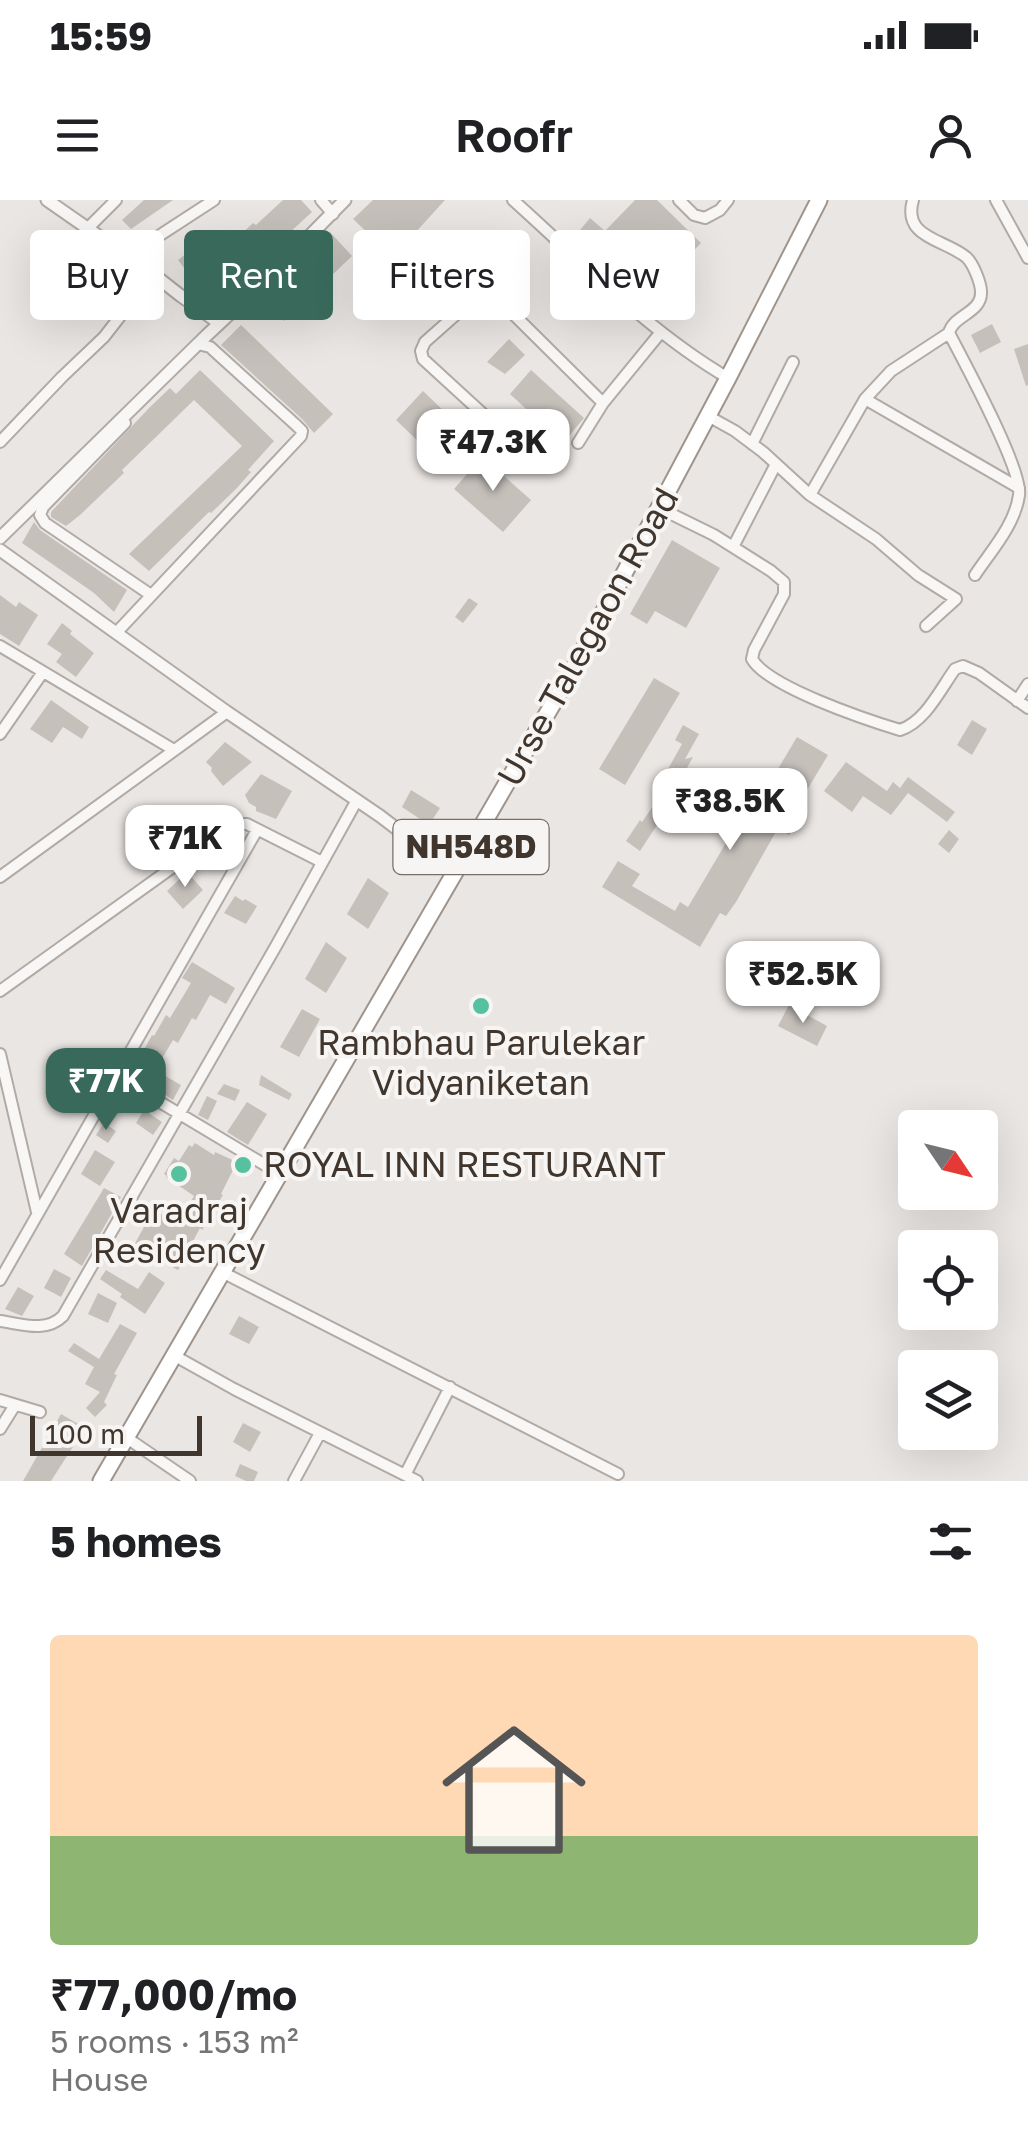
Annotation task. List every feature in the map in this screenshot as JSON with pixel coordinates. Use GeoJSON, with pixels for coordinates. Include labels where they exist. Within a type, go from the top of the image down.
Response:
{"type":"FeatureCollection","features":[{"type":"Feature","properties":{"kind":"highway","name":"Urse Talegaon Road"},"geometry":{"type":"LineString","coordinates":[[101,1481],[576,664],[818,200]]}},
{"type":"Feature","properties":{"kind":"street"},"geometry":{"type":"LineString","coordinates":[[48,200],[91,230]]}},
{"type":"Feature","properties":{"kind":"street"},"geometry":{"type":"LineString","coordinates":[[88,228],[116,200]]}},
{"type":"Feature","properties":{"kind":"street"},"geometry":{"type":"LineString","coordinates":[[164,233],[214,200]]}},
{"type":"Feature","properties":{"kind":"street"},"geometry":{"type":"LineString","coordinates":[[321,200],[334,214]]}},
{"type":"Feature","properties":{"kind":"street"},"geometry":{"type":"LineString","coordinates":[[0,538],[345,200]]}},
{"type":"Feature","properties":{"kind":"street"},"geometry":{"type":"LineString","coordinates":[[514,200],[661,332],[728,378]]}},
{"type":"Feature","properties":{"kind":"street"},"geometry":{"type":"LineString","coordinates":[[679,200],[694,215],[706,218],[728,200]]}},
{"type":"Feature","properties":{"kind":"street"},"geometry":{"type":"LineString","coordinates":[[913,200],[910,213],[917,228],[968,258],[980,287],[982,297],[978,304],[953,322],[949,333],[1002,442],[1019,488],[1014,516],[975,576]]}},
{"type":"Feature","properties":{"kind":"street"},"geometry":{"type":"LineString","coordinates":[[996,200],[1028,258]]}},
{"type":"Feature","properties":{"kind":"street"},"geometry":{"type":"LineString","coordinates":[[164,282],[219,323]]}},
{"type":"Feature","properties":{"kind":"street"},"geometry":{"type":"LineString","coordinates":[[518,447],[423,359],[421,352],[425,342],[478,295],[498,299],[603,403]]}},
{"type":"Feature","properties":{"kind":"street"},"geometry":{"type":"LineString","coordinates":[[0,442],[117,320]]}},
{"type":"Feature","properties":{"kind":"street"},"geometry":{"type":"LineString","coordinates":[[578,443],[603,403],[661,332]]}},
{"type":"Feature","properties":{"kind":"street"},"geometry":{"type":"LineString","coordinates":[[810,495],[865,399],[892,371],[949,333]]}},
{"type":"Feature","properties":{"kind":"street"},"geometry":{"type":"LineString","coordinates":[[118,632],[301,436],[296,425],[210,347],[198,344]]}},
{"type":"Feature","properties":{"kind":"street"},"geometry":{"type":"LineString","coordinates":[[752,444],[793,362]]}},
{"type":"Feature","properties":{"kind":"street"},"geometry":{"type":"LineString","coordinates":[[151,596],[44,523],[40,515],[161,386]]}},
{"type":"Feature","properties":{"kind":"street"},"geometry":{"type":"LineString","coordinates":[[865,399],[1019,488]]}},
{"type":"Feature","properties":{"kind":"street"},"geometry":{"type":"LineString","coordinates":[[708,416],[752,444],[810,495],[956,599],[926,626]]}},
{"type":"Feature","properties":{"kind":"street"},"geometry":{"type":"LineString","coordinates":[[733,547],[776,464]]}},
{"type":"Feature","properties":{"kind":"street"},"geometry":{"type":"LineString","coordinates":[[659,508],[733,547],[784,582],[784,594],[752,660],[764,674],[786,687],[900,730],[921,717],[955,669],[963,666],[1028,708]]}},
{"type":"Feature","properties":{"kind":"street"},"geometry":{"type":"LineString","coordinates":[[0,550],[456,874]]}},
{"type":"Feature","properties":{"kind":"street"},"geometry":{"type":"LineString","coordinates":[[0,646],[174,750]]}},
{"type":"Feature","properties":{"kind":"street"},"geometry":{"type":"LineString","coordinates":[[0,734],[43,672]]}},
{"type":"Feature","properties":{"kind":"street"},"geometry":{"type":"LineString","coordinates":[[1017,700],[1028,684]]}},
{"type":"Feature","properties":{"kind":"street"},"geometry":{"type":"LineString","coordinates":[[0,877],[227,712]]}},
{"type":"Feature","properties":{"kind":"street"},"geometry":{"type":"LineString","coordinates":[[0,1321],[44,1327],[56,1324],[63,1316],[356,800]]}},
{"type":"Feature","properties":{"kind":"street"},"geometry":{"type":"LineString","coordinates":[[0,991],[233,824],[247,824],[322,862]]}},
{"type":"Feature","properties":{"kind":"street"},"geometry":{"type":"LineString","coordinates":[[0,1280],[257,830]]}},
{"type":"Feature","properties":{"kind":"street"},"geometry":{"type":"LineString","coordinates":[[0,1054],[38,1212]]}},
{"type":"Feature","properties":{"kind":"street"},"geometry":{"type":"LineString","coordinates":[[118,1076],[280,1174]]}},
{"type":"Feature","properties":{"kind":"street"},"geometry":{"type":"LineString","coordinates":[[222,1272],[618,1474]]}},
{"type":"Feature","properties":{"kind":"street"},"geometry":{"type":"LineString","coordinates":[[174,1356],[417,1481]]}},
{"type":"Feature","properties":{"kind":"street"},"geometry":{"type":"LineString","coordinates":[[405,1475],[450,1388]]}},
{"type":"Feature","properties":{"kind":"street"},"geometry":{"type":"LineString","coordinates":[[0,1400],[40,1412]]}},
{"type":"Feature","properties":{"kind":"street"},"geometry":{"type":"LineString","coordinates":[[0,1429],[15,1405]]}},
{"type":"Feature","properties":{"kind":"street"},"geometry":{"type":"LineString","coordinates":[[294,1481],[320,1432]]}},
{"type":"Feature","properties":{"kind":"street"},"geometry":{"type":"LineString","coordinates":[[127,1438],[190,1481]]}},
{"type":"Feature","properties":{"kind":"building"},"geometry":{"type":"Polygon","coordinates":[[[144,200],[173,200],[131,229],[122,220],[144,200]]]}},
{"type":"Feature","properties":{"kind":"building"},"geometry":{"type":"Polygon","coordinates":[[[283,200],[301,200],[312,212],[292,230],[246,230],[253,223],[256,225],[283,200]]]}},
{"type":"Feature","properties":{"kind":"building"},"geometry":{"type":"Polygon","coordinates":[[[373,200],[445,200],[418,230],[365,230],[353,219],[373,200]]]}},
{"type":"Feature","properties":{"kind":"building"},"geometry":{"type":"Polygon","coordinates":[[[635,200],[657,200],[688,230],[606,230],[635,200]]]}},
{"type":"Feature","properties":{"kind":"building"},"geometry":{"type":"Polygon","coordinates":[[[590,218],[604,230],[580,230],[590,218]]]}},
{"type":"Feature","properties":{"kind":"building"},"geometry":{"type":"Polygon","coordinates":[[[333,235],[352,256],[333,274],[333,235]]]}},
{"type":"Feature","properties":{"kind":"building"},"geometry":{"type":"Polygon","coordinates":[[[992,324],[1001,342],[980,353],[971,335],[992,324]]]}},
{"type":"Feature","properties":{"kind":"building"},"geometry":{"type":"Polygon","coordinates":[[[241,325],[333,414],[314,433],[221,345],[241,325]]]}},
{"type":"Feature","properties":{"kind":"building"},"geometry":{"type":"Polygon","coordinates":[[[509,339],[525,355],[505,374],[487,362],[509,339]]]}},
{"type":"Feature","properties":{"kind":"building"},"geometry":{"type":"Polygon","coordinates":[[[1028,344],[1028,385],[1026,386],[1014,349],[1028,344]]]}},
{"type":"Feature","properties":{"kind":"building"},"geometry":{"type":"Polygon","coordinates":[[[200,370],[274,441],[236,489],[149,571],[129,554],[242,446],[194,400],[80,515],[66,526],[51,517],[51,512],[150,407],[170,388],[176,394],[200,370]]]}},
{"type":"Feature","properties":{"kind":"building"},"geometry":{"type":"Polygon","coordinates":[[[531,370],[584,418],[563,443],[510,394],[531,370]]]}},
{"type":"Feature","properties":{"kind":"building"},"geometry":{"type":"Polygon","coordinates":[[[423,391],[472,438],[445,467],[396,420],[423,391]]]}},
{"type":"Feature","properties":{"kind":"building"},"geometry":{"type":"Polygon","coordinates":[[[482,457],[531,500],[503,532],[454,489],[482,457]]]}},
{"type":"Feature","properties":{"kind":"building"},"geometry":{"type":"Polygon","coordinates":[[[34,522],[127,590],[114,612],[94,593],[22,543],[34,522]]]}},
{"type":"Feature","properties":{"kind":"building"},"geometry":{"type":"Polygon","coordinates":[[[672,540],[720,568],[686,628],[655,611],[647,624],[630,614],[672,540]]]}},
{"type":"Feature","properties":{"kind":"building"},"geometry":{"type":"Polygon","coordinates":[[[0,595],[16,607],[19,602],[38,615],[19,646],[0,634],[0,595]]]}},
{"type":"Feature","properties":{"kind":"building"},"geometry":{"type":"Polygon","coordinates":[[[469,598],[478,604],[463,623],[455,617],[469,598]]]}},
{"type":"Feature","properties":{"kind":"building"},"geometry":{"type":"Polygon","coordinates":[[[62,623],[94,653],[76,677],[56,662],[62,654],[47,644],[62,623]]]}},
{"type":"Feature","properties":{"kind":"building"},"geometry":{"type":"Polygon","coordinates":[[[654,678],[680,693],[625,785],[599,769],[654,678]]]}},
{"type":"Feature","properties":{"kind":"building"},"geometry":{"type":"Polygon","coordinates":[[[51,700],[89,727],[82,739],[63,727],[52,743],[30,729],[51,700]]]}},
{"type":"Feature","properties":{"kind":"building"},"geometry":{"type":"Polygon","coordinates":[[[972,720],[987,729],[972,755],[957,745],[972,720]]]}},
{"type":"Feature","properties":{"kind":"building"},"geometry":{"type":"Polygon","coordinates":[[[683,725],[699,734],[685,759],[693,757],[675,790],[681,793],[640,851],[626,841],[658,799],[655,797],[667,780],[663,778],[682,744],[675,740],[683,725]]]}},
{"type":"Feature","properties":{"kind":"building"},"geometry":{"type":"Polygon","coordinates":[[[797,737],[828,755],[792,815],[798,819],[789,835],[778,828],[736,902],[726,916],[720,913],[700,947],[602,887],[618,861],[640,874],[632,886],[675,911],[680,902],[688,907],[742,816],[746,819],[749,813],[763,822],[775,801],[763,794],[797,737]]]}},
{"type":"Feature","properties":{"kind":"building"},"geometry":{"type":"Polygon","coordinates":[[[225,742],[252,762],[223,786],[206,762],[225,742]]]}},
{"type":"Feature","properties":{"kind":"building"},"geometry":{"type":"Polygon","coordinates":[[[846,762],[887,791],[893,782],[900,788],[908,777],[955,812],[947,822],[908,793],[891,815],[863,796],[852,812],[824,791],[846,762]]]}},
{"type":"Feature","properties":{"kind":"building"},"geometry":{"type":"Polygon","coordinates":[[[261,774],[292,791],[276,819],[256,811],[245,795],[261,774]]]}},
{"type":"Feature","properties":{"kind":"building"},"geometry":{"type":"Polygon","coordinates":[[[411,790],[440,808],[429,825],[402,807],[411,790]]]}},
{"type":"Feature","properties":{"kind":"building"},"geometry":{"type":"Polygon","coordinates":[[[949,830],[959,839],[949,853],[938,844],[949,830]]]}},
{"type":"Feature","properties":{"kind":"building"},"geometry":{"type":"Polygon","coordinates":[[[187,872],[203,890],[183,909],[167,891],[187,872]]]}},
{"type":"Feature","properties":{"kind":"building"},"geometry":{"type":"Polygon","coordinates":[[[368,878],[389,893],[368,929],[347,914],[368,878]]]}},
{"type":"Feature","properties":{"kind":"building"},"geometry":{"type":"Polygon","coordinates":[[[235,896],[257,906],[246,924],[224,913],[235,896]]]}},
{"type":"Feature","properties":{"kind":"building"},"geometry":{"type":"Polygon","coordinates":[[[326,942],[347,958],[326,993],[305,979],[326,942]]]}},
{"type":"Feature","properties":{"kind":"building"},"geometry":{"type":"Polygon","coordinates":[[[192,962],[235,988],[226,1004],[210,995],[196,1020],[192,1018],[178,1043],[173,1040],[157,1067],[181,1085],[173,1100],[132,1072],[152,1035],[166,1015],[170,1018],[191,983],[182,978],[192,962]]]}},
{"type":"Feature","properties":{"kind":"building"},"geometry":{"type":"Polygon","coordinates":[[[789,1005],[827,1026],[817,1046],[778,1026],[789,1005]]]}},
{"type":"Feature","properties":{"kind":"building"},"geometry":{"type":"Polygon","coordinates":[[[302,1009],[320,1019],[299,1057],[280,1047],[302,1009]]]}},
{"type":"Feature","properties":{"kind":"building"},"geometry":{"type":"Polygon","coordinates":[[[261,1075],[292,1094],[289,1100],[259,1085],[261,1075]]]}},
{"type":"Feature","properties":{"kind":"building"},"geometry":{"type":"Polygon","coordinates":[[[224,1084],[240,1090],[235,1101],[217,1094],[224,1084]]]}},
{"type":"Feature","properties":{"kind":"building"},"geometry":{"type":"Polygon","coordinates":[[[207,1096],[217,1101],[208,1120],[198,1115],[207,1096]]]}},
{"type":"Feature","properties":{"kind":"building"},"geometry":{"type":"Polygon","coordinates":[[[247,1102],[267,1114],[248,1145],[227,1132],[247,1102]]]}},
{"type":"Feature","properties":{"kind":"building"},"geometry":{"type":"Polygon","coordinates":[[[144,1110],[162,1122],[153,1135],[136,1123],[144,1110]]]}},
{"type":"Feature","properties":{"kind":"building"},"geometry":{"type":"Polygon","coordinates":[[[104,1123],[116,1131],[108,1143],[96,1135],[104,1123]]]}},
{"type":"Feature","properties":{"kind":"building"},"geometry":{"type":"Polygon","coordinates":[[[195,1143],[214,1155],[215,1152],[237,1162],[223,1195],[178,1270],[133,1247],[144,1227],[136,1222],[145,1205],[177,1223],[194,1196],[164,1174],[174,1158],[179,1161],[189,1145],[195,1143]]]}},
{"type":"Feature","properties":{"kind":"building"},"geometry":{"type":"Polygon","coordinates":[[[95,1150],[115,1162],[100,1186],[81,1174],[95,1150]]]}},
{"type":"Feature","properties":{"kind":"building"},"geometry":{"type":"Polygon","coordinates":[[[104,1188],[121,1197],[82,1266],[64,1254],[104,1188]]]}},
{"type":"Feature","properties":{"kind":"building"},"geometry":{"type":"Polygon","coordinates":[[[54,1269],[71,1278],[61,1297],[44,1288],[54,1269]]]}},
{"type":"Feature","properties":{"kind":"building"},"geometry":{"type":"Polygon","coordinates":[[[106,1270],[138,1289],[149,1272],[165,1283],[145,1314],[100,1279],[106,1270]]]}},
{"type":"Feature","properties":{"kind":"building"},"geometry":{"type":"Polygon","coordinates":[[[18,1287],[34,1296],[22,1316],[5,1309],[18,1287]]]}},
{"type":"Feature","properties":{"kind":"building"},"geometry":{"type":"Polygon","coordinates":[[[98,1293],[117,1303],[108,1323],[88,1314],[98,1293]]]}},
{"type":"Feature","properties":{"kind":"building"},"geometry":{"type":"Polygon","coordinates":[[[239,1316],[259,1327],[249,1344],[229,1334],[239,1316]]]}},
{"type":"Feature","properties":{"kind":"building"},"geometry":{"type":"Polygon","coordinates":[[[120,1324],[137,1333],[114,1374],[117,1375],[104,1402],[107,1405],[95,1417],[86,1408],[100,1392],[85,1384],[94,1367],[68,1351],[74,1343],[99,1359],[120,1324]]]}},
{"type":"Feature","properties":{"kind":"building"},"geometry":{"type":"Polygon","coordinates":[[[61,1414],[85,1428],[51,1481],[23,1481],[61,1414]]]}},
{"type":"Feature","properties":{"kind":"building"},"geometry":{"type":"Polygon","coordinates":[[[243,1423],[261,1432],[250,1452],[233,1442],[243,1423]]]}},
{"type":"Feature","properties":{"kind":"building"},"geometry":{"type":"Polygon","coordinates":[[[240,1464],[258,1472],[254,1481],[235,1476],[240,1464]]]}},
{"type":"Feature","properties":{"kind":"place","name":"Rambhau Parulekar Vidyaniketan"},"geometry":{"type":"Point","coordinates":[481,1006]}},
{"type":"Feature","properties":{"kind":"place","name":"ROYAL INN RESTURANT"},"geometry":{"type":"Point","coordinates":[243,1165]}},
{"type":"Feature","properties":{"kind":"place","name":"Varadraj Residency"},"geometry":{"type":"Point","coordinates":[179,1174]}}]}
